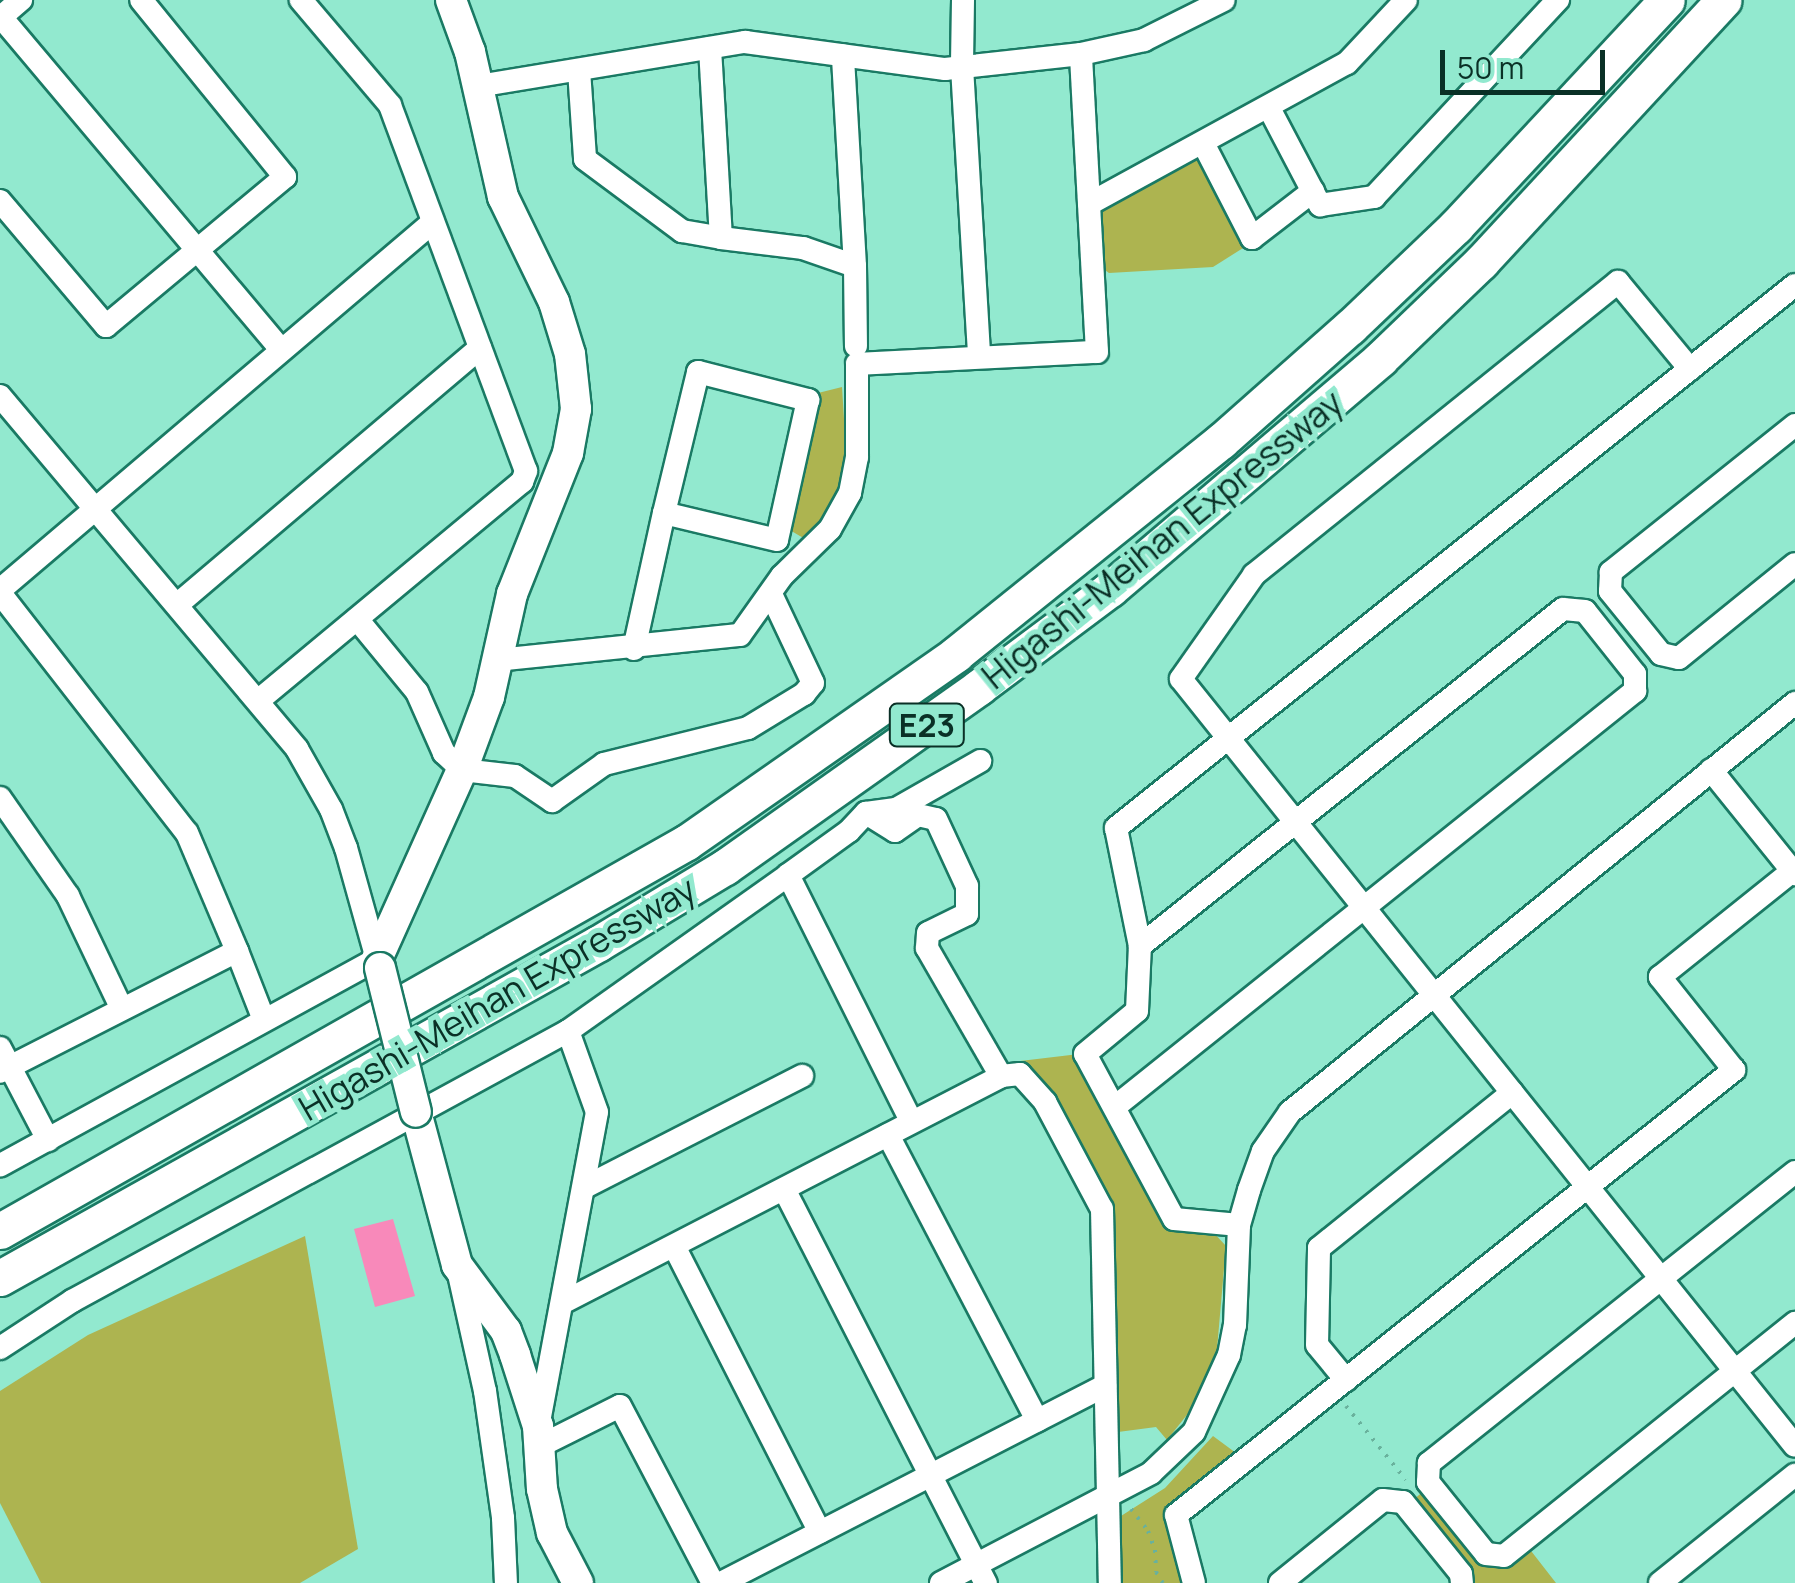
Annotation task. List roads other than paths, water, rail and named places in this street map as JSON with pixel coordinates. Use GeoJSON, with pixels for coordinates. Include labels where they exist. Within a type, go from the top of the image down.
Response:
{"type":"FeatureCollection","features":[{"type":"Feature","properties":{"kind":"highway","name":"Higashi-Meihan Expressway"},"geometry":{"type":"LineString","coordinates":[[0,1230],[687,842],[956,654],[1207,452],[1350,327],[1456,226],[1668,0]]}},
{"type":"Feature","properties":{"kind":"highway","name":"Higashi-Meihan Expressway"},"geometry":{"type":"LineString","coordinates":[[0,1278],[599,944],[725,868],[979,687],[1110,589],[1380,359],[1481,262],[1724,0]]}},
{"type":"Feature","properties":{"kind":"main road"},"geometry":{"type":"LineString","coordinates":[[451,0],[478,86],[502,197],[554,302],[570,354],[576,396],[568,453],[522,564],[462,770],[378,963],[457,1266],[506,1331],[539,1436],[542,1490],[552,1533],[578,1583]]}},
{"type":"Feature","properties":{"kind":"street"},"geometry":{"type":"LineString","coordinates":[[21,0],[0,17],[280,349]]}},
{"type":"Feature","properties":{"kind":"street"},"geometry":{"type":"LineString","coordinates":[[0,201],[106,326],[285,176],[142,0]]}},
{"type":"Feature","properties":{"kind":"street"},"geometry":{"type":"LineString","coordinates":[[259,700],[522,482],[526,471],[390,105],[300,0]]}},
{"type":"Feature","properties":{"kind":"street"},"geometry":{"type":"LineString","coordinates":[[963,0],[962,67],[979,358]]}},
{"type":"Feature","properties":{"kind":"street"},"geometry":{"type":"LineString","coordinates":[[478,86],[745,42],[962,67],[1081,54],[1144,40],[1224,0]]}},
{"type":"Feature","properties":{"kind":"street"},"geometry":{"type":"LineString","coordinates":[[1089,204],[1348,63],[1406,0]]}},
{"type":"Feature","properties":{"kind":"street"},"geometry":{"type":"LineString","coordinates":[[1269,108],[1320,205],[1374,197],[1552,2]]}},
{"type":"Feature","properties":{"kind":"street"},"geometry":{"type":"LineString","coordinates":[[710,48],[722,238]]}},
{"type":"Feature","properties":{"kind":"street"},"geometry":{"type":"LineString","coordinates":[[497,660],[740,636],[782,576],[830,529],[850,493],[858,456],[857,364],[1097,352],[1081,54]]}},
{"type":"Feature","properties":{"kind":"street"},"geometry":{"type":"LineString","coordinates":[[843,55],[856,346]]}},
{"type":"Feature","properties":{"kind":"street"},"geometry":{"type":"LineString","coordinates":[[578,70],[585,158],[682,231],[803,248],[855,266]]}},
{"type":"Feature","properties":{"kind":"street"},"geometry":{"type":"LineString","coordinates":[[1203,143],[1252,238],[1313,191]]}},
{"type":"Feature","properties":{"kind":"street"},"geometry":{"type":"LineString","coordinates":[[264,1020],[186,833],[0,591],[432,222]]}},
{"type":"Feature","properties":{"kind":"street"},"geometry":{"type":"LineString","coordinates":[[1690,369],[1618,282],[1254,575],[1180,678],[1795,1446]]}},
{"type":"Feature","properties":{"kind":"street"},"geometry":{"type":"LineString","coordinates":[[1239,1225],[1174,1219],[1085,1054],[1137,1010],[1140,946],[1116,828],[1795,285]]}},
{"type":"Feature","properties":{"kind":"street"},"geometry":{"type":"LineString","coordinates":[[178,604],[480,348]]}},
{"type":"Feature","properties":{"kind":"street"},"geometry":{"type":"LineString","coordinates":[[634,648],[664,513],[698,372],[808,400],[776,540],[664,513]]}},
{"type":"Feature","properties":{"kind":"street"},"geometry":{"type":"LineString","coordinates":[[0,1165],[264,1020],[378,963],[331,809],[297,749],[95,507],[4,409]]}},
{"type":"Feature","properties":{"kind":"street"},"geometry":{"type":"LineString","coordinates":[[1795,425],[1611,572],[1610,591],[1661,654],[1679,658],[1795,564]]}},
{"type":"Feature","properties":{"kind":"street"},"geometry":{"type":"LineString","coordinates":[[1140,946],[1563,609],[1585,611],[1610,591]]}},
{"type":"Feature","properties":{"kind":"street"},"geometry":{"type":"LineString","coordinates":[[357,619],[417,692],[444,753],[462,770],[515,776],[552,801],[604,764],[748,728],[769,718],[814,683],[771,594]]}},
{"type":"Feature","properties":{"kind":"street"},"geometry":{"type":"LineString","coordinates":[[1116,1106],[1635,691],[1635,674],[1585,611]]}},
{"type":"Feature","properties":{"kind":"street"},"geometry":{"type":"LineString","coordinates":[[1635,674],[1661,654]]}},
{"type":"Feature","properties":{"kind":"street"},"geometry":{"type":"LineString","coordinates":[[941,1583],[982,1574],[1151,1473],[1172,1454],[1209,1406],[1235,1326],[1239,1225],[1263,1150],[1290,1112],[1795,703]]}},
{"type":"Feature","properties":{"kind":"street"},"geometry":{"type":"LineString","coordinates":[[0,1348],[72,1301],[568,1031],[849,831],[866,813],[896,809],[980,761]]}},
{"type":"Feature","properties":{"kind":"street"},"geometry":{"type":"LineString","coordinates":[[1194,1583],[1176,1516],[1734,1070],[1660,978],[1794,871],[1711,770]]}},
{"type":"Feature","properties":{"kind":"street"},"geometry":{"type":"LineString","coordinates":[[0,798],[68,896],[122,1009]]}},
{"type":"Feature","properties":{"kind":"street"},"geometry":{"type":"LineString","coordinates":[[866,813],[894,831],[918,815],[936,819],[967,886],[966,914],[928,932],[927,948],[1001,1076]]}},
{"type":"Feature","properties":{"kind":"street"},"geometry":{"type":"LineString","coordinates":[[788,875],[911,1121]]}},
{"type":"Feature","properties":{"kind":"street"},"geometry":{"type":"LineString","coordinates":[[48,1140],[3,1062],[122,1009],[237,951]]}},
{"type":"Feature","properties":{"kind":"street"},"geometry":{"type":"LineString","coordinates":[[539,1436],[597,1112],[568,1031]]}},
{"type":"Feature","properties":{"kind":"street"},"geometry":{"type":"LineString","coordinates":[[562,1302],[1001,1076],[1020,1074],[1045,1102],[1102,1209],[1110,1583]]}},
{"type":"Feature","properties":{"kind":"street"},"geometry":{"type":"LineString","coordinates":[[584,1187],[802,1076]]}},
{"type":"Feature","properties":{"kind":"street"},"geometry":{"type":"LineString","coordinates":[[1339,1386],[1317,1346],[1320,1248],[1512,1093]]}},
{"type":"Feature","properties":{"kind":"street"},"geometry":{"type":"LineString","coordinates":[[888,1135],[1037,1420]]}},
{"type":"Feature","properties":{"kind":"street"},"geometry":{"type":"LineString","coordinates":[[1795,1172],[1430,1463],[1428,1482],[1486,1554],[1504,1556],[1795,1323]]}},
{"type":"Feature","properties":{"kind":"street"},"geometry":{"type":"LineString","coordinates":[[784,1189],[982,1574]]}},
{"type":"Feature","properties":{"kind":"street"},"geometry":{"type":"LineString","coordinates":[[674,1246],[820,1532]]}},
{"type":"Feature","properties":{"kind":"street"},"geometry":{"type":"LineString","coordinates":[[457,1266],[485,1391],[504,1518],[506,1583]]}},
{"type":"Feature","properties":{"kind":"street"},"geometry":{"type":"LineString","coordinates":[[722,1583],[1105,1386]]}},
{"type":"Feature","properties":{"kind":"street"},"geometry":{"type":"LineString","coordinates":[[539,1436],[620,1406],[713,1583]]}},
{"type":"Feature","properties":{"kind":"street"},"geometry":{"type":"LineString","coordinates":[[1660,1583],[1795,1476]]}},
{"type":"Feature","properties":{"kind":"street"},"geometry":{"type":"LineString","coordinates":[[1280,1583],[1383,1500],[1403,1502],[1461,1574],[1462,1583]]}}]}
